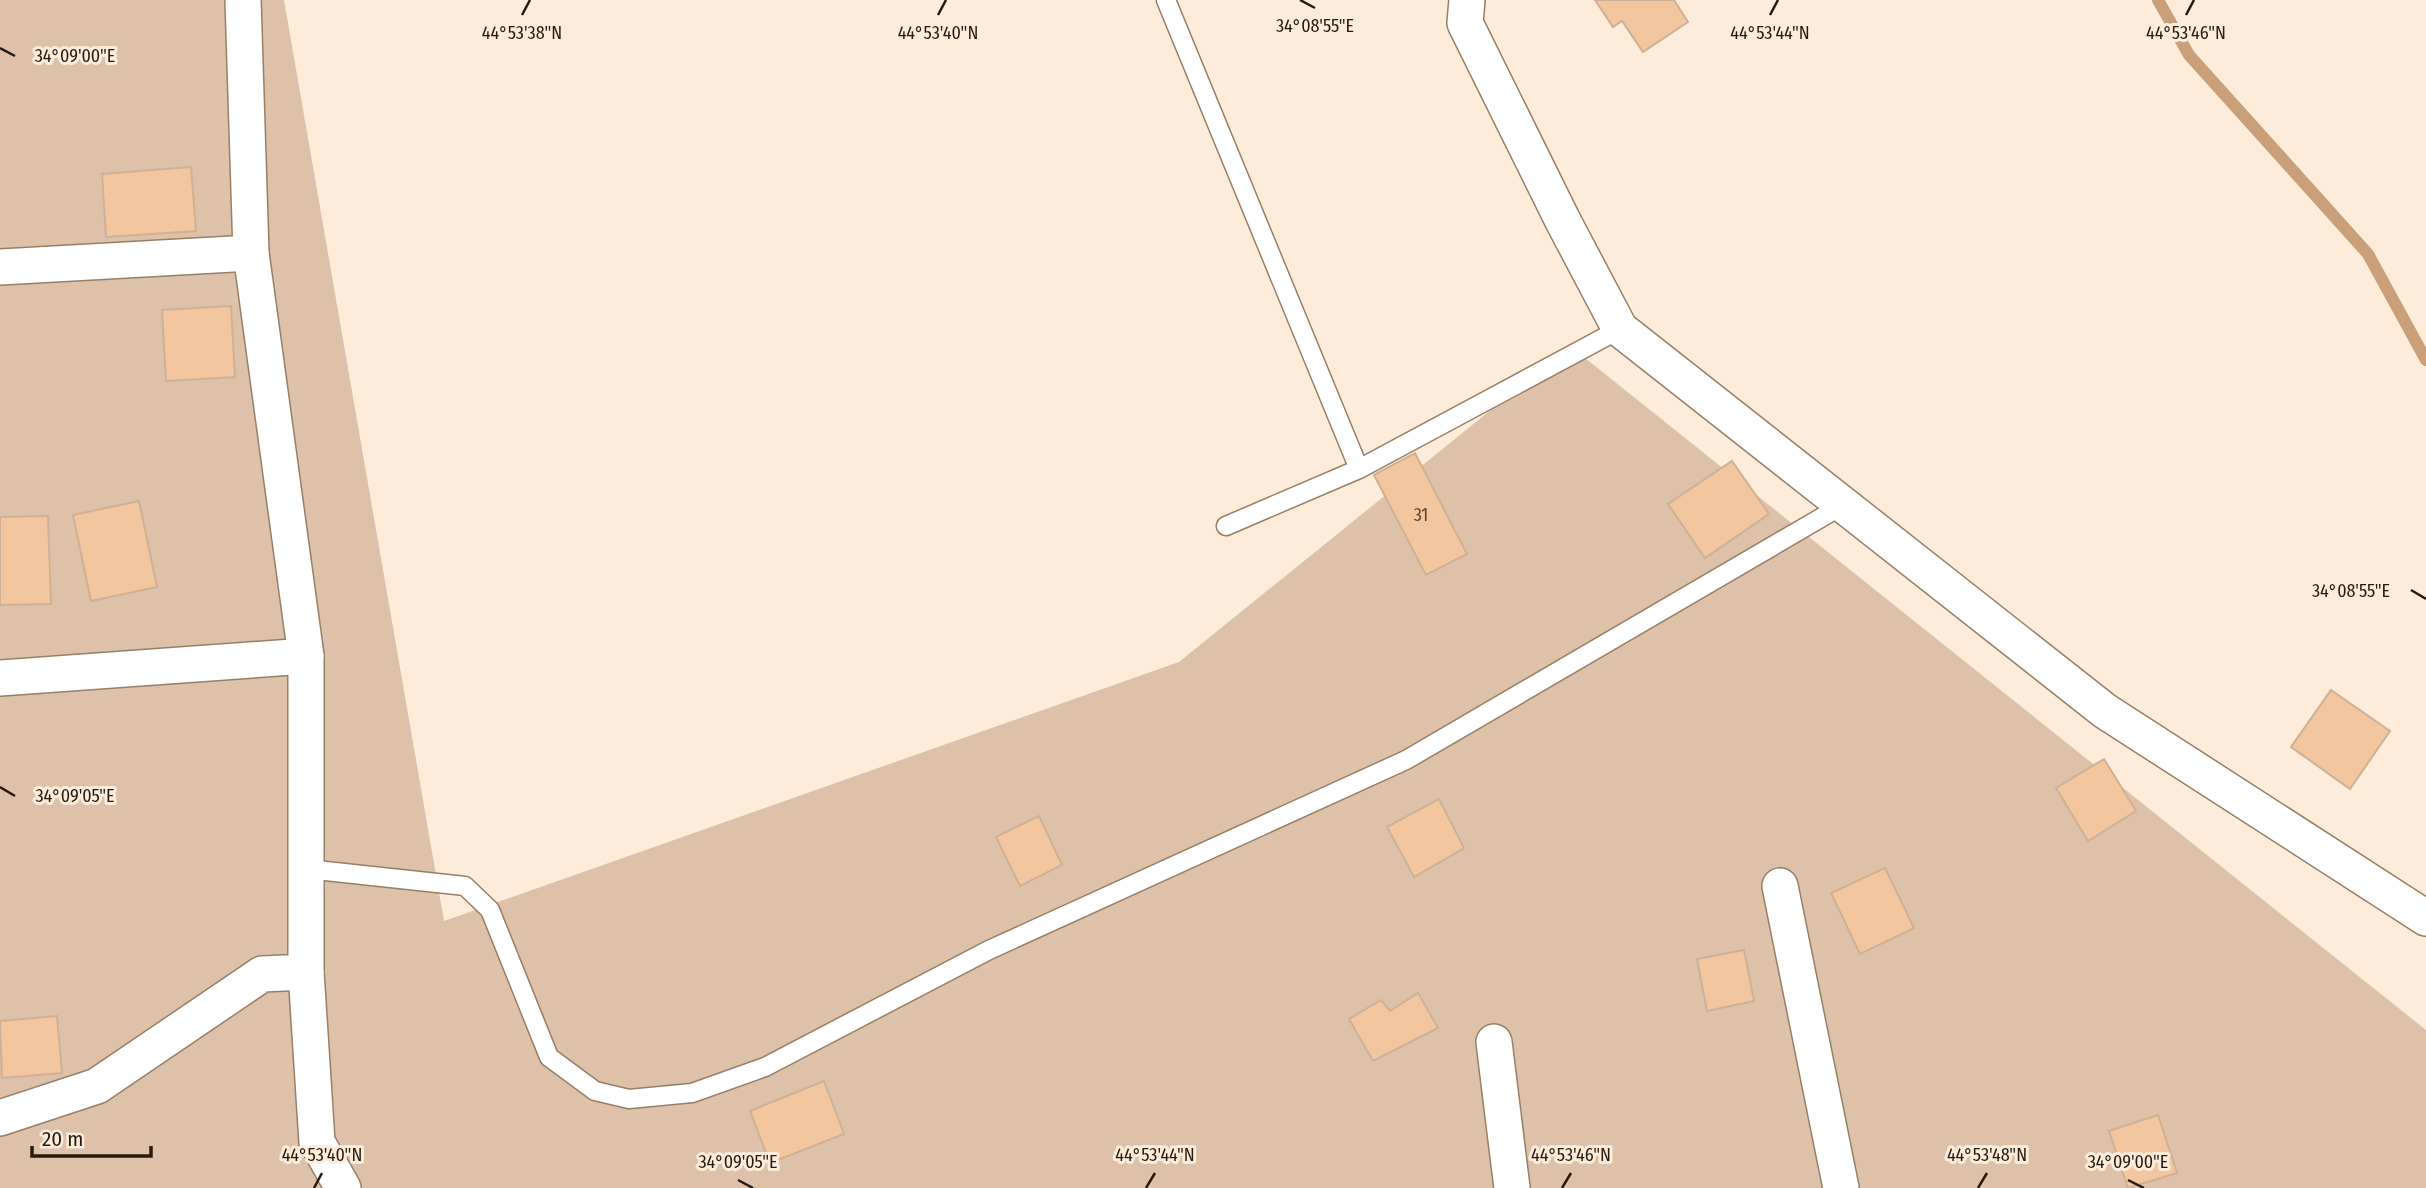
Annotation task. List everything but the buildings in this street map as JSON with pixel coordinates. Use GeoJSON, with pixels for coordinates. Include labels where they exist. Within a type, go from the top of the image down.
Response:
{"type":"FeatureCollection","features":[{"type":"Feature","properties":{"kind":"street"},"geometry":{"type":"LineString","coordinates":[[243,0],[251,253],[306,656],[306,972],[317,1142],[343,1188]]}},
{"type":"Feature","properties":{"kind":"street"},"geometry":{"type":"LineString","coordinates":[[1466,0],[1465,23],[1620,330],[2105,711],[2426,918]]}},
{"type":"Feature","properties":{"kind":"street"},"geometry":{"type":"LineString","coordinates":[[0,267],[251,253]]}},
{"type":"Feature","properties":{"kind":"street"},"geometry":{"type":"LineString","coordinates":[[0,678],[306,656]]}},
{"type":"Feature","properties":{"kind":"street"},"geometry":{"type":"LineString","coordinates":[[1780,886],[1842,1188]]}},
{"type":"Feature","properties":{"kind":"street"},"geometry":{"type":"LineString","coordinates":[[0,1118],[97,1086],[262,974],[306,972]]}},
{"type":"Feature","properties":{"kind":"street"},"geometry":{"type":"LineString","coordinates":[[1494,1042],[1512,1188]]}},
{"type":"Feature","properties":{"kind":"lane"},"geometry":{"type":"LineString","coordinates":[[1166,0],[1359,469]]}},
{"type":"Feature","properties":{"kind":"lane"},"geometry":{"type":"LineString","coordinates":[[1226,526],[1359,469],[1620,330]]}},
{"type":"Feature","properties":{"kind":"lane"},"geometry":{"type":"LineString","coordinates":[[307,869],[466,886],[490,910],[549,1058],[595,1091],[629,1099],[692,1093],[765,1067],[989,950],[1406,760],[1843,505]]}},
{"type":"Feature","properties":{"kind":"shaded area"},"geometry":{"type":"Polygon","coordinates":[[[0,0],[284,0],[444,921],[1179,662],[1570,346],[2426,1030],[2426,1188],[0,1188],[0,0]]]}},
{"type":"Feature","properties":{"kind":"waterway"},"geometry":{"type":"LineString","coordinates":[[2158,0],[2189,55],[2368,254],[2426,360]]}}]}
